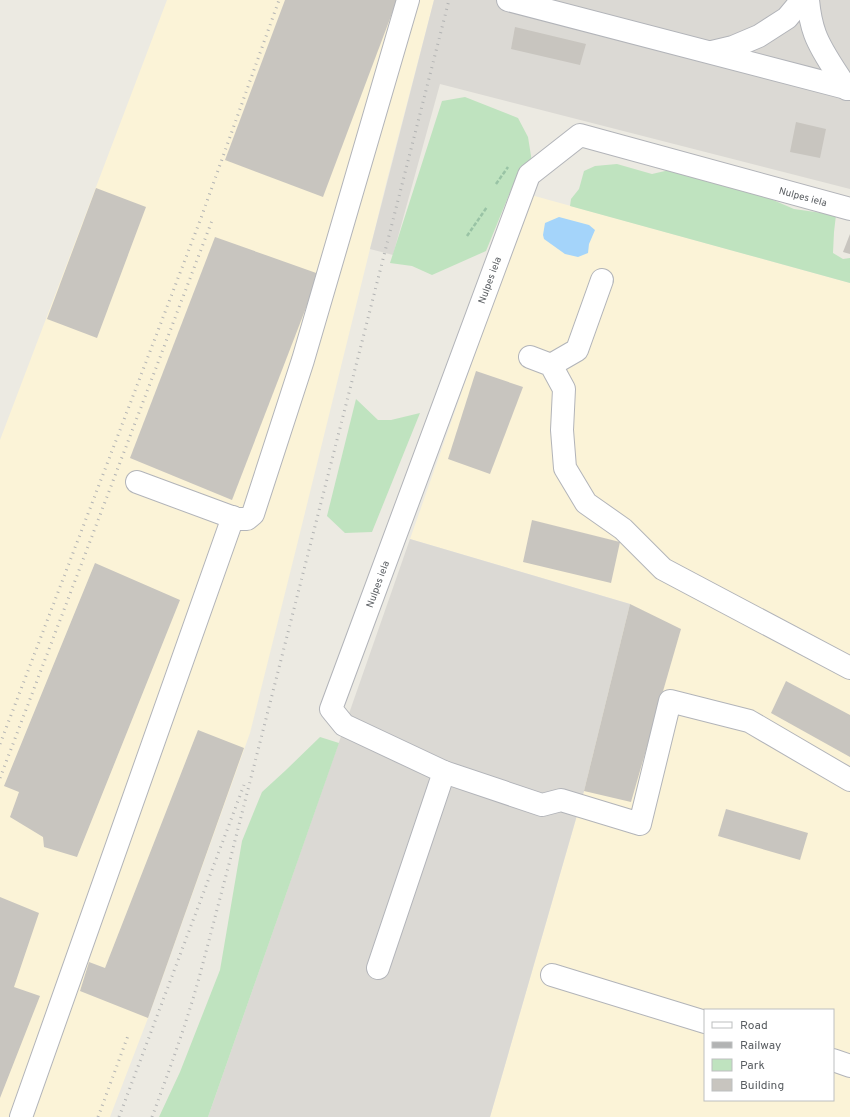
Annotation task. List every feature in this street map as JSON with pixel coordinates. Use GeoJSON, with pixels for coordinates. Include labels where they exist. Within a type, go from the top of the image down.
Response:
{"type":"FeatureCollection","features":[{"type":"Feature","properties":{"kind":"street"},"geometry":{"type":"LineString","coordinates":[[137,482],[237,519],[247,519],[254,514],[303,360],[408,0]]}},
{"type":"Feature","properties":{"kind":"street"},"geometry":{"type":"LineString","coordinates":[[508,0],[849,89]]}},
{"type":"Feature","properties":{"kind":"street"},"geometry":{"type":"LineString","coordinates":[[566,0],[597,23]]}},
{"type":"Feature","properties":{"kind":"street"},"geometry":{"type":"LineString","coordinates":[[709,52],[733,47],[759,36],[787,18],[802,0]]}},
{"type":"Feature","properties":{"kind":"street"},"geometry":{"type":"LineString","coordinates":[[808,0],[809,13],[815,34],[826,55],[849,89]]}},
{"type":"Feature","properties":{"kind":"street","name":"Nulpes iela"},"geometry":{"type":"LineString","coordinates":[[444,772],[344,725],[331,709],[528,175],[580,135],[850,209]]}},
{"type":"Feature","properties":{"kind":"street"},"geometry":{"type":"LineString","coordinates":[[551,365],[577,350],[602,280]]}},
{"type":"Feature","properties":{"kind":"street"},"geometry":{"type":"LineString","coordinates":[[530,357],[551,365],[564,389],[562,430],[565,468],[586,503],[623,529],[663,569],[850,668]]}},
{"type":"Feature","properties":{"kind":"street"},"geometry":{"type":"LineString","coordinates":[[21,1117],[233,517]]}},
{"type":"Feature","properties":{"kind":"street"},"geometry":{"type":"LineString","coordinates":[[378,968],[444,772],[542,805],[562,800],[640,824],[670,701],[749,721],[850,780]]}},
{"type":"Feature","properties":{"kind":"street"},"geometry":{"type":"LineString","coordinates":[[552,975],[704,1022]]}},
{"type":"Feature","properties":{"kind":"street"},"geometry":{"type":"LineString","coordinates":[[834,1060],[850,1066]]}},
{"type":"Feature","properties":{"kind":"path"},"geometry":{"type":"LineString","coordinates":[[496,184],[508,167]]}},
{"type":"Feature","properties":{"kind":"path"},"geometry":{"type":"LineString","coordinates":[[467,236],[487,207]]}},
{"type":"Feature","properties":{"kind":"shaded area"},"geometry":{"type":"Polygon","coordinates":[[[167,0],[434,0],[387,180],[250,733],[148,1018],[110,1117],[0,1117],[0,440],[167,0]]]}},
{"type":"Feature","properties":{"kind":"shaded area"},"geometry":{"type":"Polygon","coordinates":[[[434,0],[850,0],[850,189],[440,84],[393,255],[370,249],[434,0]]]}},
{"type":"Feature","properties":{"kind":"shaded area"},"geometry":{"type":"Polygon","coordinates":[[[531,195],[850,283],[850,1117],[490,1117],[584,791],[630,604],[410,539],[531,195]]]}},
{"type":"Feature","properties":{"kind":"shaded area"},"geometry":{"type":"Polygon","coordinates":[[[410,539],[630,604],[584,791],[490,1117],[208,1117],[410,539]]]}},
{"type":"Feature","properties":{"kind":"green space"},"geometry":{"type":"Polygon","coordinates":[[[465,97],[518,118],[528,137],[532,162],[513,185],[486,251],[432,275],[412,266],[390,263],[442,101],[465,97]]]}},
{"type":"Feature","properties":{"kind":"green space"},"geometry":{"type":"Polygon","coordinates":[[[617,164],[652,174],[678,168],[759,194],[794,209],[836,215],[833,253],[843,259],[850,258],[850,283],[570,206],[571,199],[579,189],[584,171],[595,166],[617,164]]]}},
{"type":"Feature","properties":{"kind":"green space"},"geometry":{"type":"Polygon","coordinates":[[[356,399],[378,420],[391,420],[420,413],[372,532],[345,533],[327,516],[356,399]]]}},
{"type":"Feature","properties":{"kind":"green space"},"geometry":{"type":"Polygon","coordinates":[[[320,737],[339,743],[208,1117],[159,1117],[180,1072],[220,970],[242,841],[262,792],[320,737]]]}},
{"type":"Feature","properties":{"kind":"water"},"geometry":{"type":"Polygon","coordinates":[[[559,217],[589,225],[595,230],[589,244],[588,253],[578,257],[565,254],[544,239],[543,235],[545,223],[559,217]]]}},
{"type":"Feature","properties":{"kind":"building"},"geometry":{"type":"Polygon","coordinates":[[[285,0],[397,0],[323,197],[225,160],[285,0]]]}},
{"type":"Feature","properties":{"kind":"building"},"geometry":{"type":"Polygon","coordinates":[[[515,27],[586,44],[580,65],[511,49],[515,27]]]}},
{"type":"Feature","properties":{"kind":"building"},"geometry":{"type":"Polygon","coordinates":[[[796,122],[826,129],[820,158],[790,152],[796,122]]]}},
{"type":"Feature","properties":{"kind":"building"},"geometry":{"type":"Polygon","coordinates":[[[96,188],[146,207],[97,338],[47,319],[96,188]]]}},
{"type":"Feature","properties":{"kind":"building"},"geometry":{"type":"Polygon","coordinates":[[[850,234],[850,254],[843,252],[850,234]]]}},
{"type":"Feature","properties":{"kind":"building"},"geometry":{"type":"Polygon","coordinates":[[[215,237],[319,274],[232,500],[130,458],[215,237]]]}},
{"type":"Feature","properties":{"kind":"building"},"geometry":{"type":"Polygon","coordinates":[[[476,371],[523,387],[490,474],[448,459],[476,371]]]}},
{"type":"Feature","properties":{"kind":"building"},"geometry":{"type":"Polygon","coordinates":[[[532,520],[620,542],[611,583],[523,562],[532,520]]]}},
{"type":"Feature","properties":{"kind":"building"},"geometry":{"type":"Polygon","coordinates":[[[95,563],[180,600],[77,857],[44,847],[43,837],[10,817],[19,792],[4,786],[95,563]]]}},
{"type":"Feature","properties":{"kind":"building"},"geometry":{"type":"Polygon","coordinates":[[[630,604],[681,629],[631,802],[584,791],[630,604]]]}},
{"type":"Feature","properties":{"kind":"building"},"geometry":{"type":"Polygon","coordinates":[[[786,681],[850,715],[850,757],[771,713],[786,681]]]}},
{"type":"Feature","properties":{"kind":"building"},"geometry":{"type":"Polygon","coordinates":[[[198,730],[244,748],[148,1018],[80,991],[89,962],[105,968],[198,730]]]}},
{"type":"Feature","properties":{"kind":"building"},"geometry":{"type":"Polygon","coordinates":[[[726,809],[808,833],[800,860],[718,836],[726,809]]]}},
{"type":"Feature","properties":{"kind":"building"},"geometry":{"type":"Polygon","coordinates":[[[0,897],[39,913],[14,987],[40,996],[0,1098],[0,897]]]}},
{"type":"Feature","properties":{"kind":"railway"},"geometry":{"type":"LineString","coordinates":[[0,744],[201,218],[279,0]]}},
{"type":"Feature","properties":{"kind":"railway"},"geometry":{"type":"LineString","coordinates":[[152,1117],[183,1031],[203,964],[449,0]]}},
{"type":"Feature","properties":{"kind":"railway"},"geometry":{"type":"LineString","coordinates":[[0,778],[213,218]]}},
{"type":"Feature","properties":{"kind":"railway"},"geometry":{"type":"LineString","coordinates":[[119,1117],[244,785]]}},
{"type":"Feature","properties":{"kind":"railway"},"geometry":{"type":"LineString","coordinates":[[98,1117],[129,1033]]}}]}
